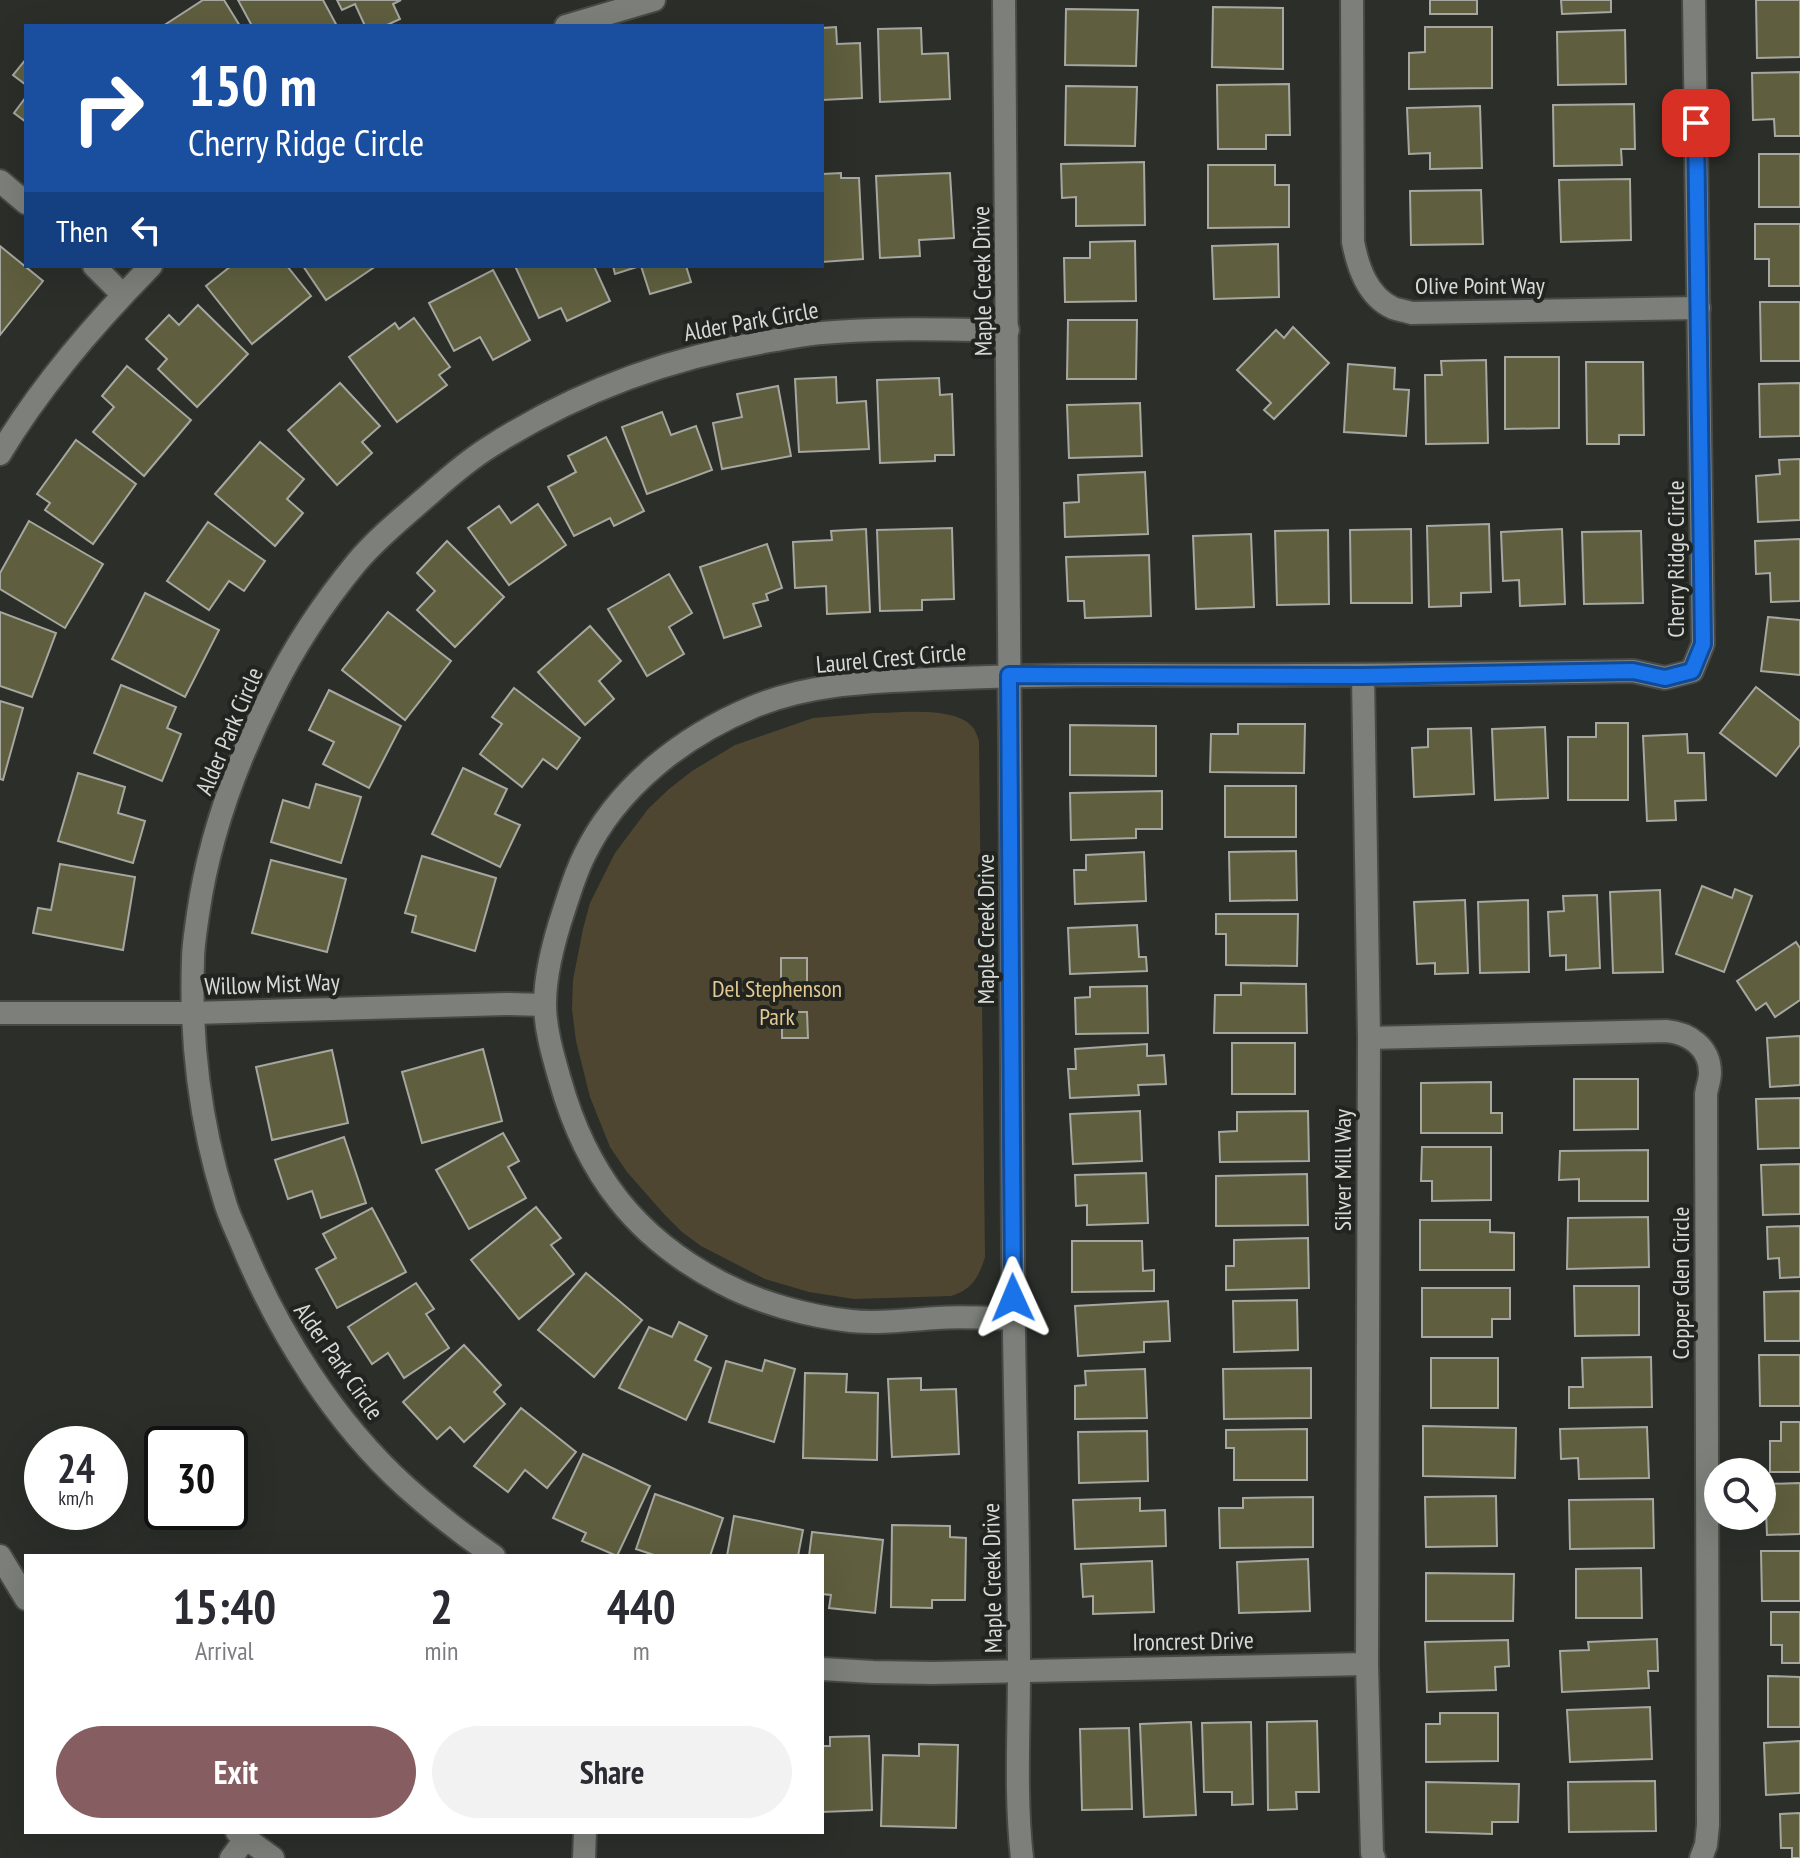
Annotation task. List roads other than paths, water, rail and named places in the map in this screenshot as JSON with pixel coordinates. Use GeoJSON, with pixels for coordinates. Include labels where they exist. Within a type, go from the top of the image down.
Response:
{"type":"FeatureCollection","features":[{"type":"Feature","properties":{"kind":"street"},"geometry":{"type":"LineString","coordinates":[[573,24],[654,0]]}},
{"type":"Feature","properties":{"kind":"street","name":"Maple Creek Drive"},"geometry":{"type":"LineString","coordinates":[[1004,0],[1018,1788],[1022,1858]]}},
{"type":"Feature","properties":{"kind":"street","name":"Olive Point Way"},"geometry":{"type":"LineString","coordinates":[[1352,0],[1353,242],[1358,265],[1379,299],[1393,308],[1412,313],[1699,308]]}},
{"type":"Feature","properties":{"kind":"street","name":"Cherry Ridge Circle"},"geometry":{"type":"LineString","coordinates":[[1009,675],[1363,676],[1633,671],[1665,678],[1692,671],[1703,644],[1694,0]]}},
{"type":"Feature","properties":{"kind":"street"},"geometry":{"type":"LineString","coordinates":[[0,181],[24,201]]}},
{"type":"Feature","properties":{"kind":"street"},"geometry":{"type":"LineString","coordinates":[[96,268],[123,295]]}},
{"type":"Feature","properties":{"kind":"street"},"geometry":{"type":"LineString","coordinates":[[0,454],[63,364],[149,268]]}},
{"type":"Feature","properties":{"kind":"street","name":"Alder Park Circle"},"geometry":{"type":"LineString","coordinates":[[491,1554],[457,1531],[403,1484],[356,1434],[314,1380],[276,1318],[251,1267],[221,1190],[208,1141],[197,1065],[192,956],[202,888],[236,771],[288,659],[358,560],[445,480],[487,448],[597,390],[651,369],[703,354],[819,333],[1008,330]]}},
{"type":"Feature","properties":{"kind":"street","name":"Laurel Crest Circle"},"geometry":{"type":"LineString","coordinates":[[1009,675],[852,683],[803,691],[756,705],[711,726],[672,751],[633,787],[607,817],[585,852],[558,929],[545,1005],[552,1054],[568,1108],[579,1137],[601,1178],[633,1217],[661,1244],[694,1268],[727,1286],[770,1303],[850,1321],[1014,1319]]}},
{"type":"Feature","properties":{"kind":"street","name":"Silver Mill Way"},"geometry":{"type":"LineString","coordinates":[[1363,676],[1369,1038],[1367,1664]]}},
{"type":"Feature","properties":{"kind":"street","name":"Willow Mist Way"},"geometry":{"type":"LineString","coordinates":[[0,1013],[193,1013],[545,1005]]}},
{"type":"Feature","properties":{"kind":"street","name":"Copper Glen Circle"},"geometry":{"type":"LineString","coordinates":[[1369,1038],[1666,1031],[1680,1032],[1696,1042],[1707,1058],[1710,1074],[1706,1094],[1708,1825],[1701,1858]]}},
{"type":"Feature","properties":{"kind":"street"},"geometry":{"type":"LineString","coordinates":[[0,1556],[24,1596]]}},
{"type":"Feature","properties":{"kind":"street"},"geometry":{"type":"LineString","coordinates":[[1367,1664],[1374,1858]]}},
{"type":"Feature","properties":{"kind":"street","name":"Ironcrest Drive"},"geometry":{"type":"LineString","coordinates":[[1019,1672],[1367,1664]]}},
{"type":"Feature","properties":{"kind":"street"},"geometry":{"type":"LineString","coordinates":[[824,1669],[1019,1672]]}},
{"type":"Feature","properties":{"kind":"street"},"geometry":{"type":"LineString","coordinates":[[584,1858],[585,1834]]}},
{"type":"Feature","properties":{"kind":"street"},"geometry":{"type":"LineString","coordinates":[[231,1858],[242,1835],[273,1858]]}},
{"type":"Feature","properties":{"kind":"park label","name":"Del Stephenson Park"},"geometry":{"type":"Point","coordinates":[777,1002]}}]}
